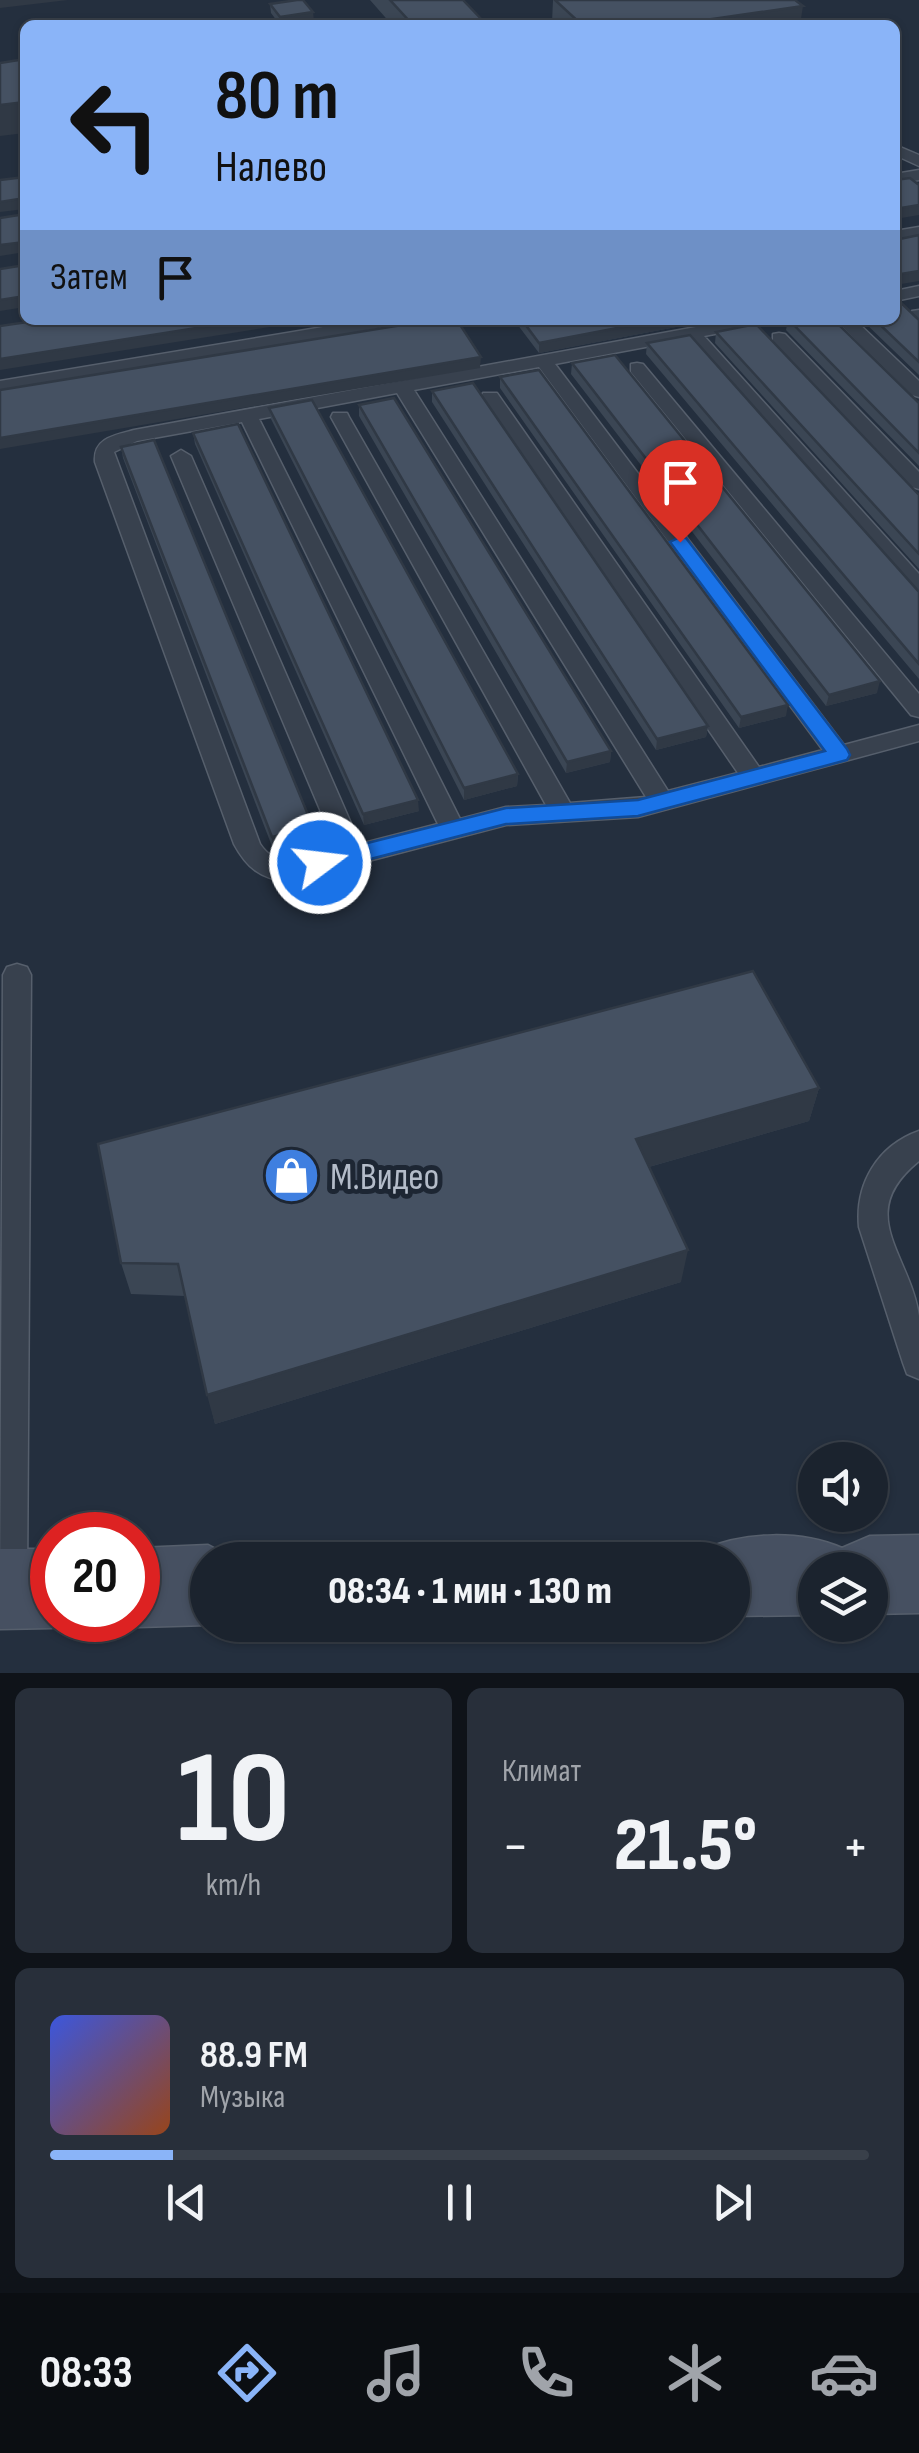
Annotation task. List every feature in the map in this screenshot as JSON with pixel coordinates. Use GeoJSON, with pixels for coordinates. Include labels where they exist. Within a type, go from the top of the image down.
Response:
{"type":"FeatureCollection","features":[{"type":"Feature","properties":{"kind":"main road"},"geometry":{"type":"LineString","coordinates":[[888,1575],[919,1574]]}},
{"type":"Feature","properties":{"kind":"main road"},"geometry":{"type":"LineString","coordinates":[[750,1577],[798,1576]]}},
{"type":"Feature","properties":{"kind":"main road"},"geometry":{"type":"LineString","coordinates":[[160,1586],[190,1586]]}},
{"type":"Feature","properties":{"kind":"lane"},"geometry":{"type":"LineString","coordinates":[[0,387],[366,325]]}},
{"type":"Feature","properties":{"kind":"lane"},"geometry":{"type":"LineString","coordinates":[[736,325],[248,415],[113,442],[104,451],[256,863],[288,872],[506,816],[618,812],[919,734]]}},
{"type":"Feature","properties":{"kind":"lane"},"geometry":{"type":"LineString","coordinates":[[850,325],[919,391]]}},
{"type":"Feature","properties":{"kind":"lane"},"geometry":{"type":"LineString","coordinates":[[692,333],[919,587]]}},
{"type":"Feature","properties":{"kind":"lane"},"geometry":{"type":"LineString","coordinates":[[779,338],[919,483]]}},
{"type":"Feature","properties":{"kind":"lane"},"geometry":{"type":"LineString","coordinates":[[542,360],[840,755]]}},
{"type":"Feature","properties":{"kind":"lane"},"geometry":{"type":"LineString","coordinates":[[638,368],[919,709]]}},
{"type":"Feature","properties":{"kind":"lane"},"geometry":{"type":"LineString","coordinates":[[402,386],[662,802]]}},
{"type":"Feature","properties":{"kind":"lane"},"geometry":{"type":"LineString","coordinates":[[490,396],[753,778]]}},
{"type":"Feature","properties":{"kind":"lane"},"geometry":{"type":"LineString","coordinates":[[248,415],[452,828]]}},
{"type":"Feature","properties":{"kind":"lane"},"geometry":{"type":"LineString","coordinates":[[340,417],[563,813]]}},
{"type":"Feature","properties":{"kind":"lane"},"geometry":{"type":"LineString","coordinates":[[181,456],[352,855]]}},
{"type":"Feature","properties":{"kind":"lane"},"geometry":{"type":"LineString","coordinates":[[18,975],[21,1588]]}},
{"type":"Feature","properties":{"kind":"lane"},"geometry":{"type":"LineString","coordinates":[[919,1144],[888,1167],[874,1186],[871,1204],[874,1226],[919,1363]]}},
{"type":"Feature","properties":{"kind":"building"},"geometry":{"type":"Polygon","coordinates":[[[303,0],[313,12],[280,17],[270,4],[303,0]]]}},
{"type":"Feature","properties":{"kind":"building"},"geometry":{"type":"Polygon","coordinates":[[[390,0],[463,0],[482,20],[408,20],[390,0]]]}},
{"type":"Feature","properties":{"kind":"building"},"geometry":{"type":"Polygon","coordinates":[[[555,0],[795,0],[803,6],[706,20],[577,20],[555,0]]]}},
{"type":"Feature","properties":{"kind":"building"},"geometry":{"type":"Polygon","coordinates":[[[20,60],[20,103],[0,105],[0,63],[20,60]]]}},
{"type":"Feature","properties":{"kind":"building"},"geometry":{"type":"Polygon","coordinates":[[[20,178],[20,199],[0,202],[0,180],[20,178]]]}},
{"type":"Feature","properties":{"kind":"building"},"geometry":{"type":"Polygon","coordinates":[[[910,178],[919,185],[919,205],[900,208],[900,179],[910,178]]]}},
{"type":"Feature","properties":{"kind":"building"},"geometry":{"type":"Polygon","coordinates":[[[20,215],[20,243],[0,245],[0,218],[20,215]]]}},
{"type":"Feature","properties":{"kind":"building"},"geometry":{"type":"Polygon","coordinates":[[[919,235],[919,271],[900,274],[900,239],[919,235]]]}},
{"type":"Feature","properties":{"kind":"building"},"geometry":{"type":"Polygon","coordinates":[[[20,266],[20,297],[0,300],[0,269],[20,266]]]}},
{"type":"Feature","properties":{"kind":"building"},"geometry":{"type":"Polygon","coordinates":[[[900,302],[919,320],[919,362],[880,325],[900,325],[900,302]]]}},
{"type":"Feature","properties":{"kind":"building"},"geometry":{"type":"Polygon","coordinates":[[[20,323],[215,325],[0,359],[0,326],[20,323]]]}},
{"type":"Feature","properties":{"kind":"building"},"geometry":{"type":"Polygon","coordinates":[[[402,325],[460,325],[481,357],[0,438],[0,390],[402,325]]]}},
{"type":"Feature","properties":{"kind":"building"},"geometry":{"type":"Polygon","coordinates":[[[526,325],[633,325],[539,343],[526,325]]]}},
{"type":"Feature","properties":{"kind":"building"},"geometry":{"type":"Polygon","coordinates":[[[757,325],[919,495],[919,554],[716,332],[757,325]]]}},
{"type":"Feature","properties":{"kind":"building"},"geometry":{"type":"Polygon","coordinates":[[[794,325],[839,325],[919,403],[919,453],[794,325]]]}},
{"type":"Feature","properties":{"kind":"building"},"geometry":{"type":"Polygon","coordinates":[[[690,335],[919,592],[919,664],[647,343],[690,335]]]}},
{"type":"Feature","properties":{"kind":"building"},"geometry":{"type":"Polygon","coordinates":[[[615,355],[880,681],[829,695],[572,363],[615,355]]]}},
{"type":"Feature","properties":{"kind":"building"},"geometry":{"type":"Polygon","coordinates":[[[539,370],[788,705],[741,717],[500,377],[539,370]]]}},
{"type":"Feature","properties":{"kind":"building"},"geometry":{"type":"Polygon","coordinates":[[[473,383],[708,726],[657,739],[432,391],[473,383]]]}},
{"type":"Feature","properties":{"kind":"building"},"geometry":{"type":"Polygon","coordinates":[[[394,398],[611,751],[567,762],[359,405],[394,398]]]}},
{"type":"Feature","properties":{"kind":"building"},"geometry":{"type":"Polygon","coordinates":[[[312,400],[518,774],[464,788],[269,408],[312,400]]]}},
{"type":"Feature","properties":{"kind":"building"},"geometry":{"type":"Polygon","coordinates":[[[238,424],[418,800],[363,814],[193,433],[238,424]]]}},
{"type":"Feature","properties":{"kind":"building"},"geometry":{"type":"Polygon","coordinates":[[[154,440],[313,827],[272,837],[121,447],[154,440]]]}},
{"type":"Feature","properties":{"kind":"building"},"geometry":{"type":"Polygon","coordinates":[[[753,971],[819,1088],[636,1139],[688,1250],[207,1395],[178,1264],[121,1263],[98,1144],[753,971]]]}},
{"type":"Feature","properties":{"kind":"place","name":"М.Видео"},"geometry":{"type":"Point","coordinates":[291,1176]}},
{"type":"Feature","properties":{"kind":"route"},"geometry":{"type":"LineString","coordinates":[[320,863],[506,816],[638,808],[840,755],[680,542]]}}]}
